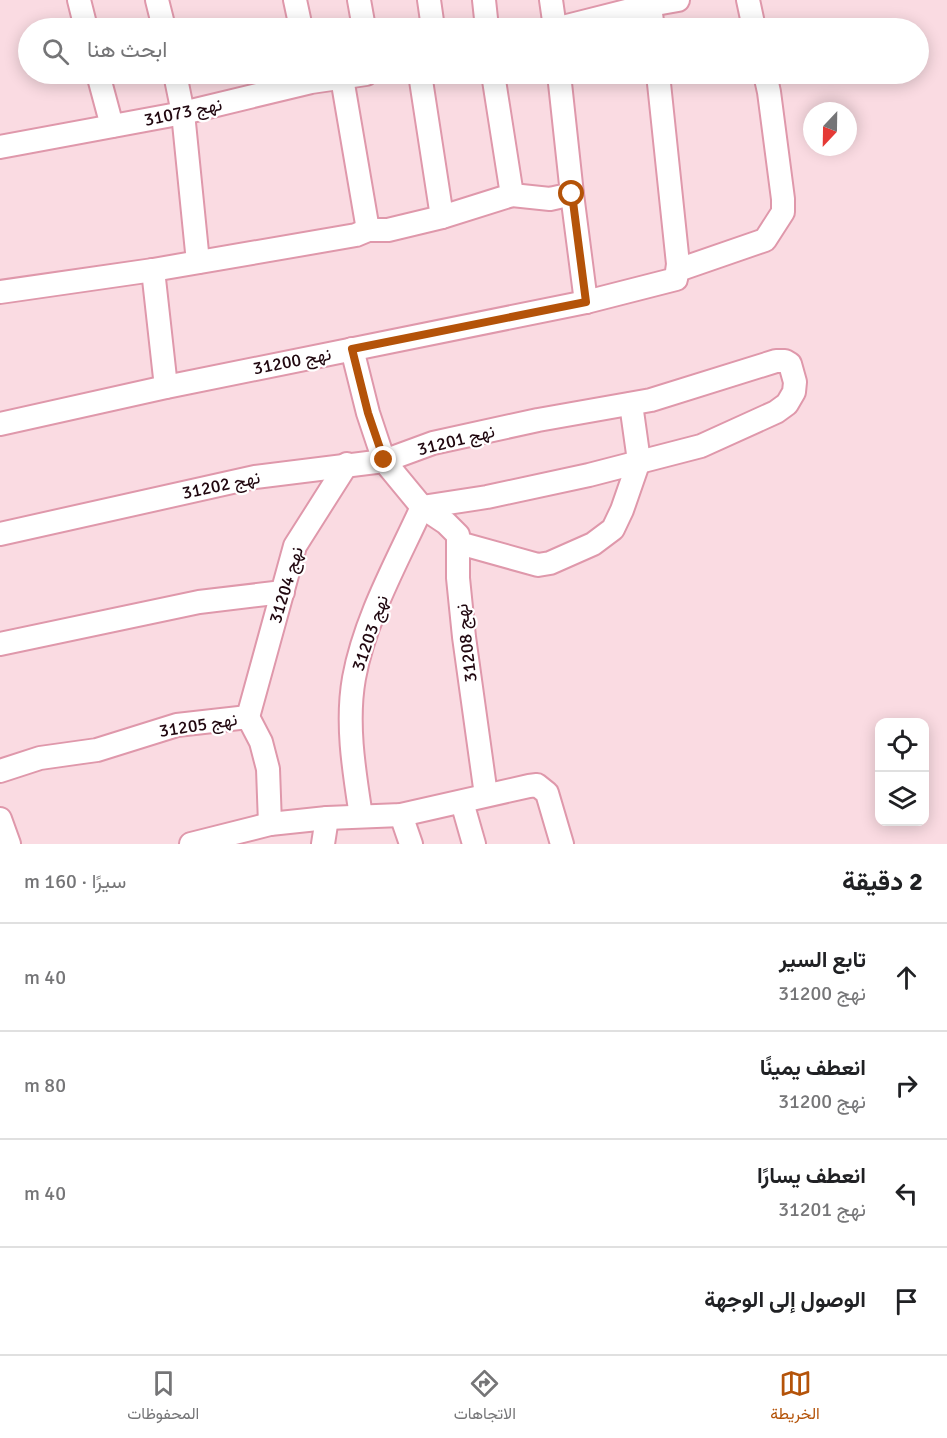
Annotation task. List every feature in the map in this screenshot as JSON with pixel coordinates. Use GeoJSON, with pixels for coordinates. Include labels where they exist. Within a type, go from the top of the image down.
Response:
{"type":"FeatureCollection","features":[{"type":"Feature","properties":{"kind":"street"},"geometry":{"type":"LineString","coordinates":[[157,0],[162,18]]}},
{"type":"Feature","properties":{"kind":"street"},"geometry":{"type":"LineString","coordinates":[[295,0],[299,18]]}},
{"type":"Feature","properties":{"kind":"street"},"geometry":{"type":"LineString","coordinates":[[359,0],[362,18]]}},
{"type":"Feature","properties":{"kind":"street"},"geometry":{"type":"LineString","coordinates":[[429,0],[432,18]]}},
{"type":"Feature","properties":{"kind":"street"},"geometry":{"type":"LineString","coordinates":[[484,0],[486,18]]}},
{"type":"Feature","properties":{"kind":"street"},"geometry":{"type":"LineString","coordinates":[[551,0],[555,18]]}},
{"type":"Feature","properties":{"kind":"street"},"geometry":{"type":"LineString","coordinates":[[594,18],[650,3],[678,0]]}},
{"type":"Feature","properties":{"kind":"street"},"geometry":{"type":"LineString","coordinates":[[748,0],[752,18]]}},
{"type":"Feature","properties":{"kind":"street"},"geometry":{"type":"LineString","coordinates":[[84,2],[85,18]]}},
{"type":"Feature","properties":{"kind":"street"},"geometry":{"type":"LineString","coordinates":[[650,3],[652,18]]}},
{"type":"Feature","properties":{"kind":"street"},"geometry":{"type":"LineString","coordinates":[[101,84],[112,126]]}},
{"type":"Feature","properties":{"kind":"street"},"geometry":{"type":"LineString","coordinates":[[177,84],[183,113],[198,262]]}},
{"type":"Feature","properties":{"kind":"street","name":"نهج 31073"},"geometry":{"type":"LineString","coordinates":[[0,147],[183,113],[288,84]]}},
{"type":"Feature","properties":{"kind":"street"},"geometry":{"type":"LineString","coordinates":[[343,84],[368,230]]}},
{"type":"Feature","properties":{"kind":"street"},"geometry":{"type":"LineString","coordinates":[[422,84],[442,217]]}},
{"type":"Feature","properties":{"kind":"street"},"geometry":{"type":"LineString","coordinates":[[495,84],[512,195]]}},
{"type":"Feature","properties":{"kind":"street"},"geometry":{"type":"LineString","coordinates":[[560,84],[586,302]]}},
{"type":"Feature","properties":{"kind":"street"},"geometry":{"type":"LineString","coordinates":[[659,84],[671,183],[677,275]]}},
{"type":"Feature","properties":{"kind":"street","name":"نهج 31200"},"geometry":{"type":"LineString","coordinates":[[0,424],[166,387],[586,302],[677,275],[765,240],[783,212],[781,178],[767,84]]}},
{"type":"Feature","properties":{"kind":"street"},"geometry":{"type":"LineString","coordinates":[[0,292],[153,270],[356,235],[368,230],[388,230],[442,217],[512,195],[550,199],[572,194]]}},
{"type":"Feature","properties":{"kind":"street"},"geometry":{"type":"LineString","coordinates":[[153,270],[166,387]]}},
{"type":"Feature","properties":{"kind":"street"},"geometry":{"type":"LineString","coordinates":[[352,349],[368,413],[384,460],[422,507],[446,523],[458,535],[459,543],[538,565],[550,563],[593,544],[613,529],[639,461],[631,404]]}},
{"type":"Feature","properties":{"kind":"street","name":"نهج 31201"},"geometry":{"type":"LineString","coordinates":[[384,460],[433,443],[538,420],[631,404],[702,386],[776,362],[785,361],[790,364],[795,382],[794,392],[787,404],[776,412],[702,446],[639,461]]}},
{"type":"Feature","properties":{"kind":"street","name":"نهج 31202"},"geometry":{"type":"LineString","coordinates":[[0,534],[255,477],[384,460]]}},
{"type":"Feature","properties":{"kind":"street"},"geometry":{"type":"LineString","coordinates":[[422,507],[578,478],[639,461]]}},
{"type":"Feature","properties":{"kind":"street","name":"نهج 31204"},"geometry":{"type":"LineString","coordinates":[[248,717],[295,546],[348,464]]}},
{"type":"Feature","properties":{"kind":"street","name":"نهج 31203"},"geometry":{"type":"LineString","coordinates":[[361,816],[352,729],[354,679],[362,645],[422,507]]}},
{"type":"Feature","properties":{"kind":"street","name":"نهج 31208"},"geometry":{"type":"LineString","coordinates":[[459,543],[458,578],[464,637],[486,795]]}},
{"type":"Feature","properties":{"kind":"street"},"geometry":{"type":"LineString","coordinates":[[0,644],[199,602],[283,592]]}},
{"type":"Feature","properties":{"kind":"street","name":"نهج 31205"},"geometry":{"type":"LineString","coordinates":[[3,770],[40,758],[97,750],[177,725],[248,717],[261,742],[268,769],[270,824]]}},
{"type":"Feature","properties":{"kind":"street"},"geometry":{"type":"LineString","coordinates":[[191,844],[270,824],[327,818],[401,815],[537,785],[544,789],[550,800],[562,844]]}},
{"type":"Feature","properties":{"kind":"street"},"geometry":{"type":"LineString","coordinates":[[462,802],[474,844]]}},
{"type":"Feature","properties":{"kind":"street"},"geometry":{"type":"LineString","coordinates":[[401,815],[411,844]]}},
{"type":"Feature","properties":{"kind":"street"},"geometry":{"type":"LineString","coordinates":[[323,844],[327,818]]}},
{"type":"Feature","properties":{"kind":"street"},"geometry":{"type":"LineString","coordinates":[[0,819],[9,844]]}},
{"type":"Feature","properties":{"kind":"route"},"geometry":{"type":"LineString","coordinates":[[384,460],[368,413],[352,349],[586,302],[572,194]]}}]}
